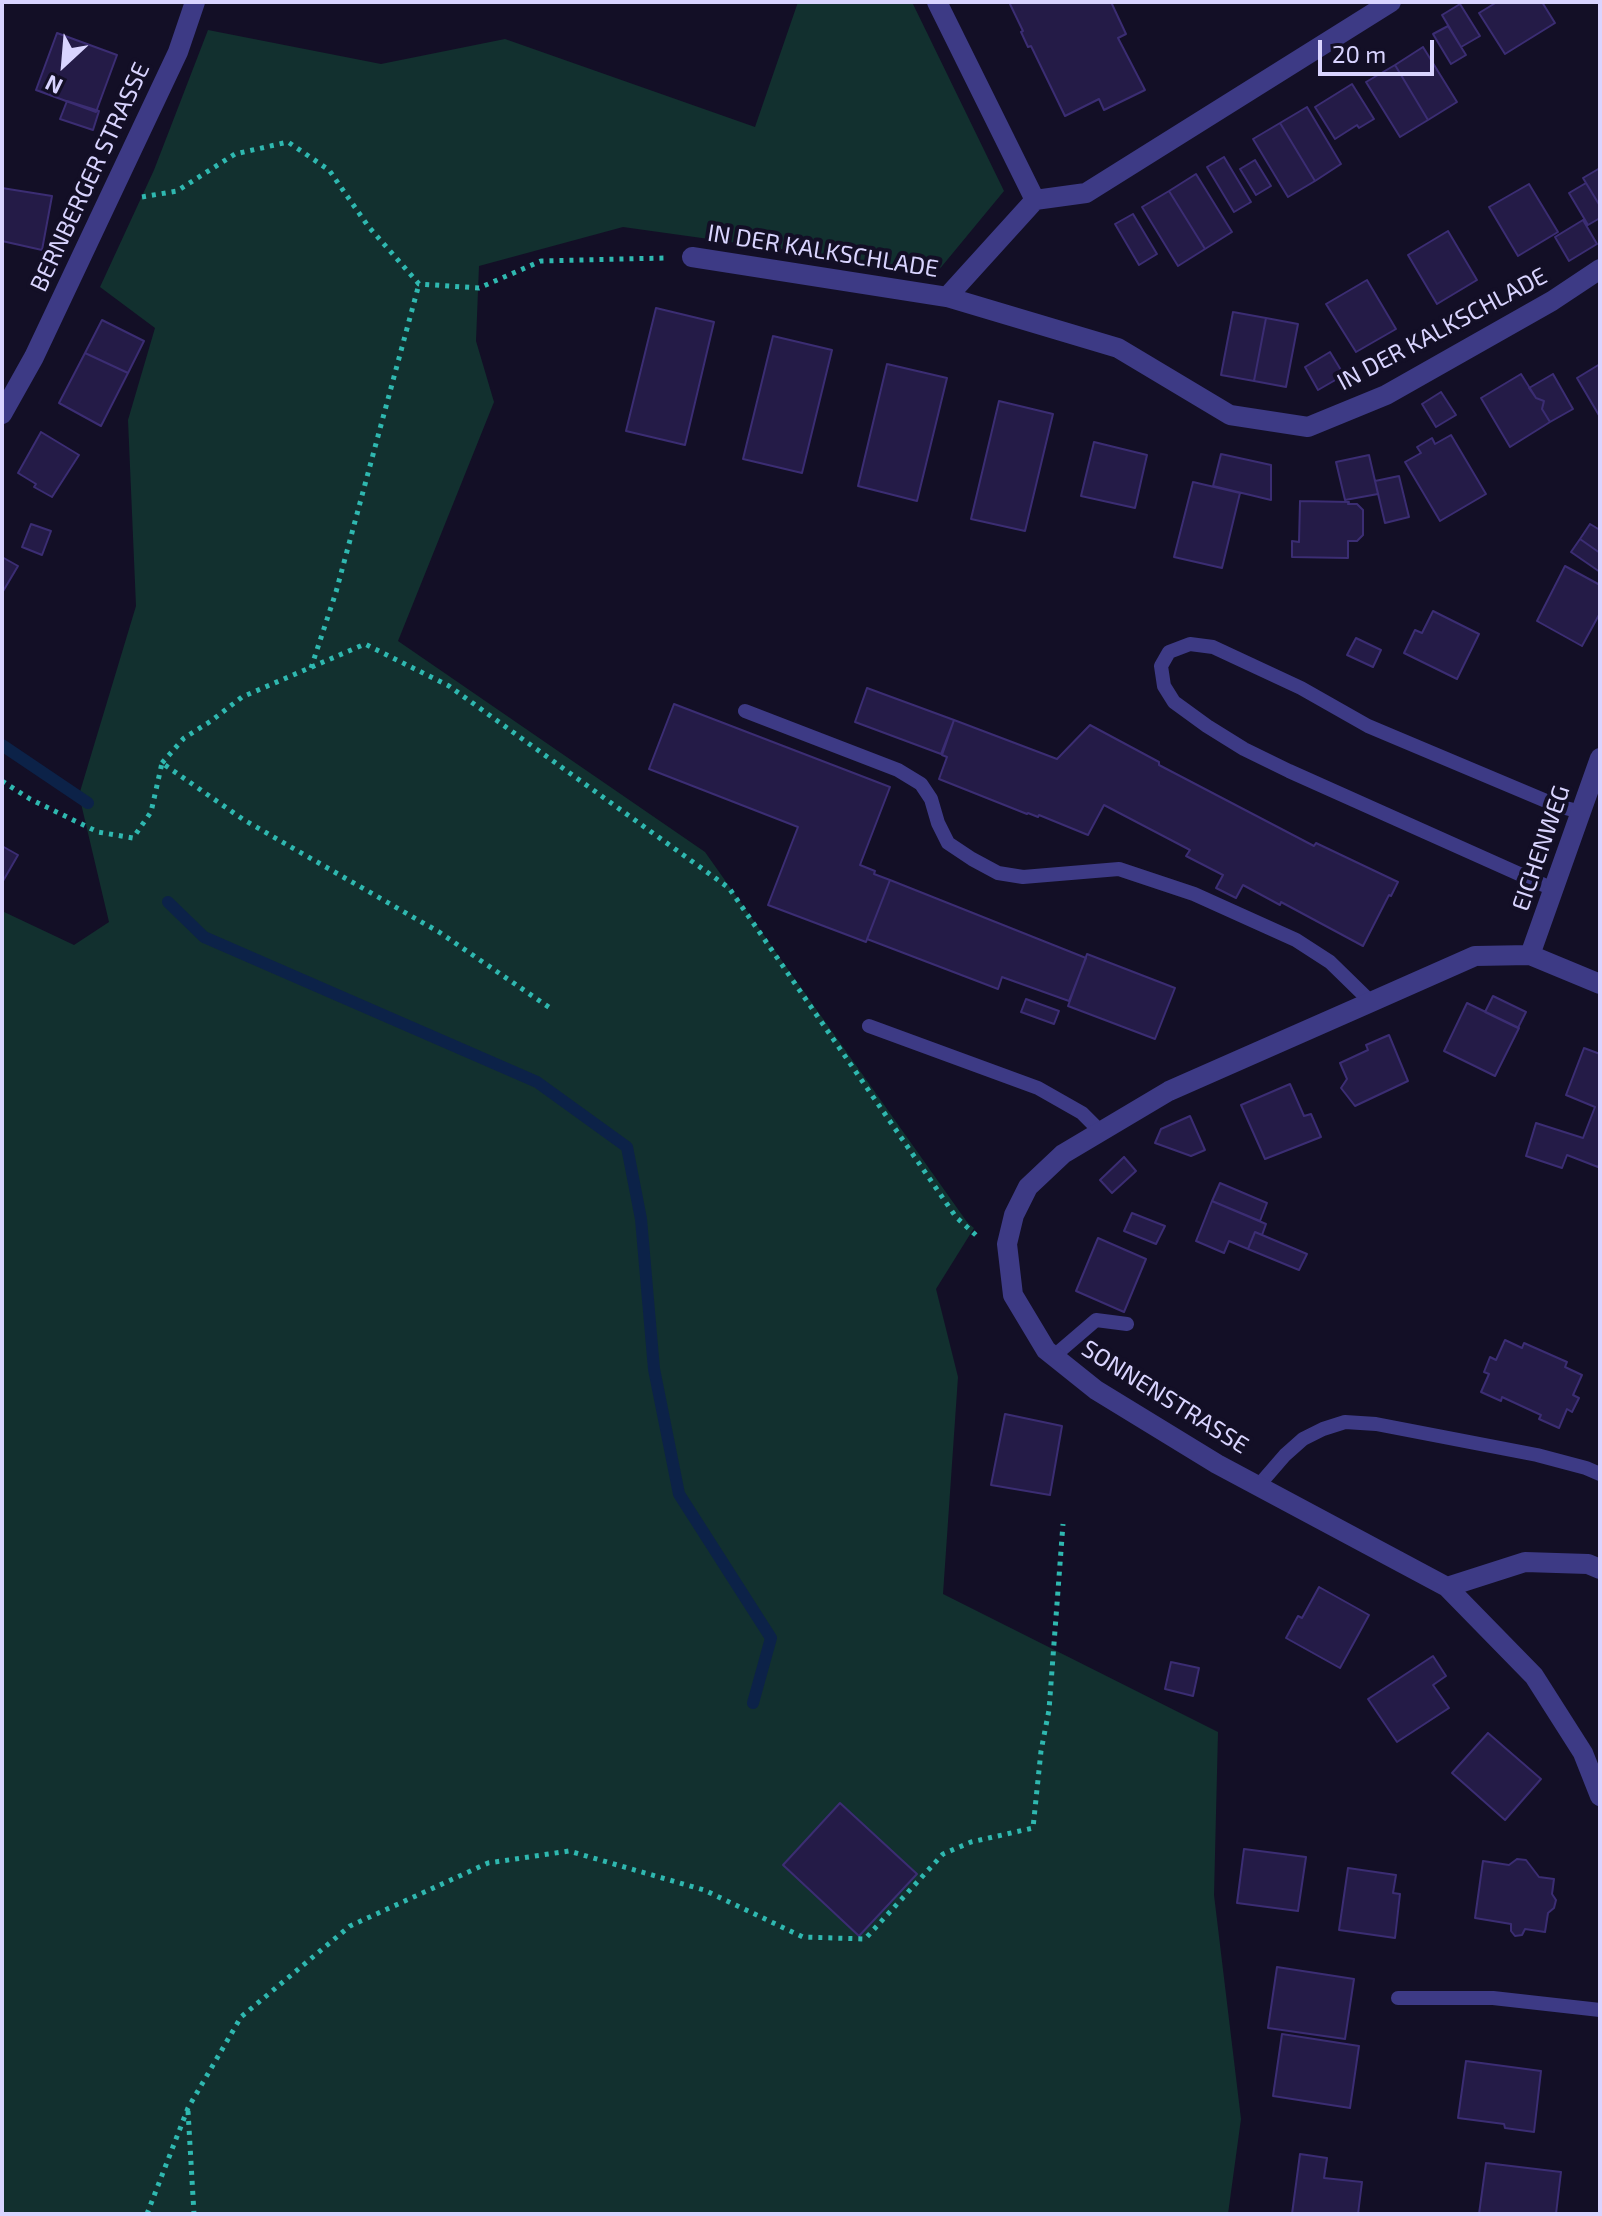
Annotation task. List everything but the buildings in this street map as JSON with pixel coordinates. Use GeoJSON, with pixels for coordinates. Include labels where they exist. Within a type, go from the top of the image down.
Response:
{"type":"FeatureCollection","features":[{"type":"Feature","properties":{"kind":"street","name":"BERNBERGER STRASSE"},"geometry":{"type":"LineString","coordinates":[[2,414],[34,357],[178,52],[195,2]]}},
{"type":"Feature","properties":{"kind":"street"},"geometry":{"type":"LineString","coordinates":[[937,2],[1035,200],[1086,193],[1391,2]]}},
{"type":"Feature","properties":{"kind":"street","name":"IN DER KALKSCHLADE"},"geometry":{"type":"LineString","coordinates":[[947,297],[1035,200]]}},
{"type":"Feature","properties":{"kind":"street","name":"IN DER KALKSCHLADE"},"geometry":{"type":"LineString","coordinates":[[692,257],[947,297],[1118,348],[1230,415],[1308,427],[1386,395],[1552,301],[1600,269]]}},
{"type":"Feature","properties":{"kind":"street","name":"EICHENWEG"},"geometry":{"type":"LineString","coordinates":[[1530,955],[1600,758]]}},
{"type":"Feature","properties":{"kind":"street","name":"SONNENSTRASSE"},"geometry":{"type":"LineString","coordinates":[[1600,984],[1530,955],[1475,956],[1169,1091],[1063,1154],[1028,1187],[1014,1215],[1007,1244],[1013,1295],[1046,1350],[1096,1390],[1217,1464],[1447,1587],[1534,1676],[1583,1753],[1600,1796]]}},
{"type":"Feature","properties":{"kind":"street"},"geometry":{"type":"LineString","coordinates":[[1447,1587],[1525,1562],[1588,1564],[1600,1569]]}},
{"type":"Feature","properties":{"kind":"lane"},"geometry":{"type":"LineString","coordinates":[[1555,890],[1244,749],[1174,702],[1164,686],[1161,666],[1169,652],[1190,644],[1213,647],[1301,688],[1368,726],[1558,806],[1581,812]]}},
{"type":"Feature","properties":{"kind":"lane"},"geometry":{"type":"LineString","coordinates":[[745,711],[898,770],[921,784],[931,799],[948,843],[998,873],[1023,877],[1119,869],[1194,894],[1296,940],[1330,962],[1371,1002]]}},
{"type":"Feature","properties":{"kind":"lane"},"geometry":{"type":"LineString","coordinates":[[869,1026],[1038,1088],[1082,1113],[1101,1132]]}},
{"type":"Feature","properties":{"kind":"lane"},"geometry":{"type":"LineString","coordinates":[[1054,1356],[1096,1320],[1127,1324]]}},
{"type":"Feature","properties":{"kind":"lane"},"geometry":{"type":"LineString","coordinates":[[1259,1485],[1303,1439],[1345,1422],[1376,1424],[1537,1455],[1600,1474]]}},
{"type":"Feature","properties":{"kind":"lane"},"geometry":{"type":"LineString","coordinates":[[1398,1998],[1493,1998],[1600,2010]]}},
{"type":"Feature","properties":{"kind":"path"},"geometry":{"type":"LineString","coordinates":[[106,204],[177,191],[235,154],[288,142],[329,170],[368,226],[419,284],[479,288],[541,261],[692,257]]}},
{"type":"Feature","properties":{"kind":"path"},"geometry":{"type":"LineString","coordinates":[[310,669],[336,592],[419,284]]}},
{"type":"Feature","properties":{"kind":"path"},"geometry":{"type":"LineString","coordinates":[[2,781],[30,799],[98,832],[133,838],[151,812],[162,763],[184,738],[242,697],[365,644],[449,686],[729,888],[956,1217],[978,1237]]}},
{"type":"Feature","properties":{"kind":"path"},"geometry":{"type":"LineString","coordinates":[[162,763],[244,820],[439,932],[553,1010]]}},
{"type":"Feature","properties":{"kind":"path"},"geometry":{"type":"LineString","coordinates":[[147,2214],[188,2108],[241,2017],[350,1926],[488,1863],[569,1851],[704,1890],[803,1937],[865,1939],[943,1854],[971,1842],[1033,1828],[1041,1751],[1049,1710],[1063,1524]]}},
{"type":"Feature","properties":{"kind":"path"},"geometry":{"type":"LineString","coordinates":[[188,2108],[194,2214]]}},
{"type":"Feature","properties":{"kind":"green space"},"geometry":{"type":"Polygon","coordinates":[[[798,2],[912,2],[1004,191],[938,271],[623,227],[479,266],[476,341],[494,402],[398,641],[705,852],[974,1228],[936,1289],[958,1377],[943,1594],[1218,1732],[1214,1895],[1241,2119],[1228,2214],[2,2214],[2,911],[74,945],[109,922],[79,795],[136,606],[128,420],[155,328],[100,287],[154,170],[208,30],[381,64],[505,39],[755,127],[798,2]]]}},
{"type":"Feature","properties":{"kind":"waterway"},"geometry":{"type":"LineString","coordinates":[[2,745],[88,803]]}},
{"type":"Feature","properties":{"kind":"waterway"},"geometry":{"type":"LineString","coordinates":[[168,902],[204,937],[537,1082],[627,1147],[641,1219],[654,1369],[679,1494],[771,1638],[753,1703]]}}]}
